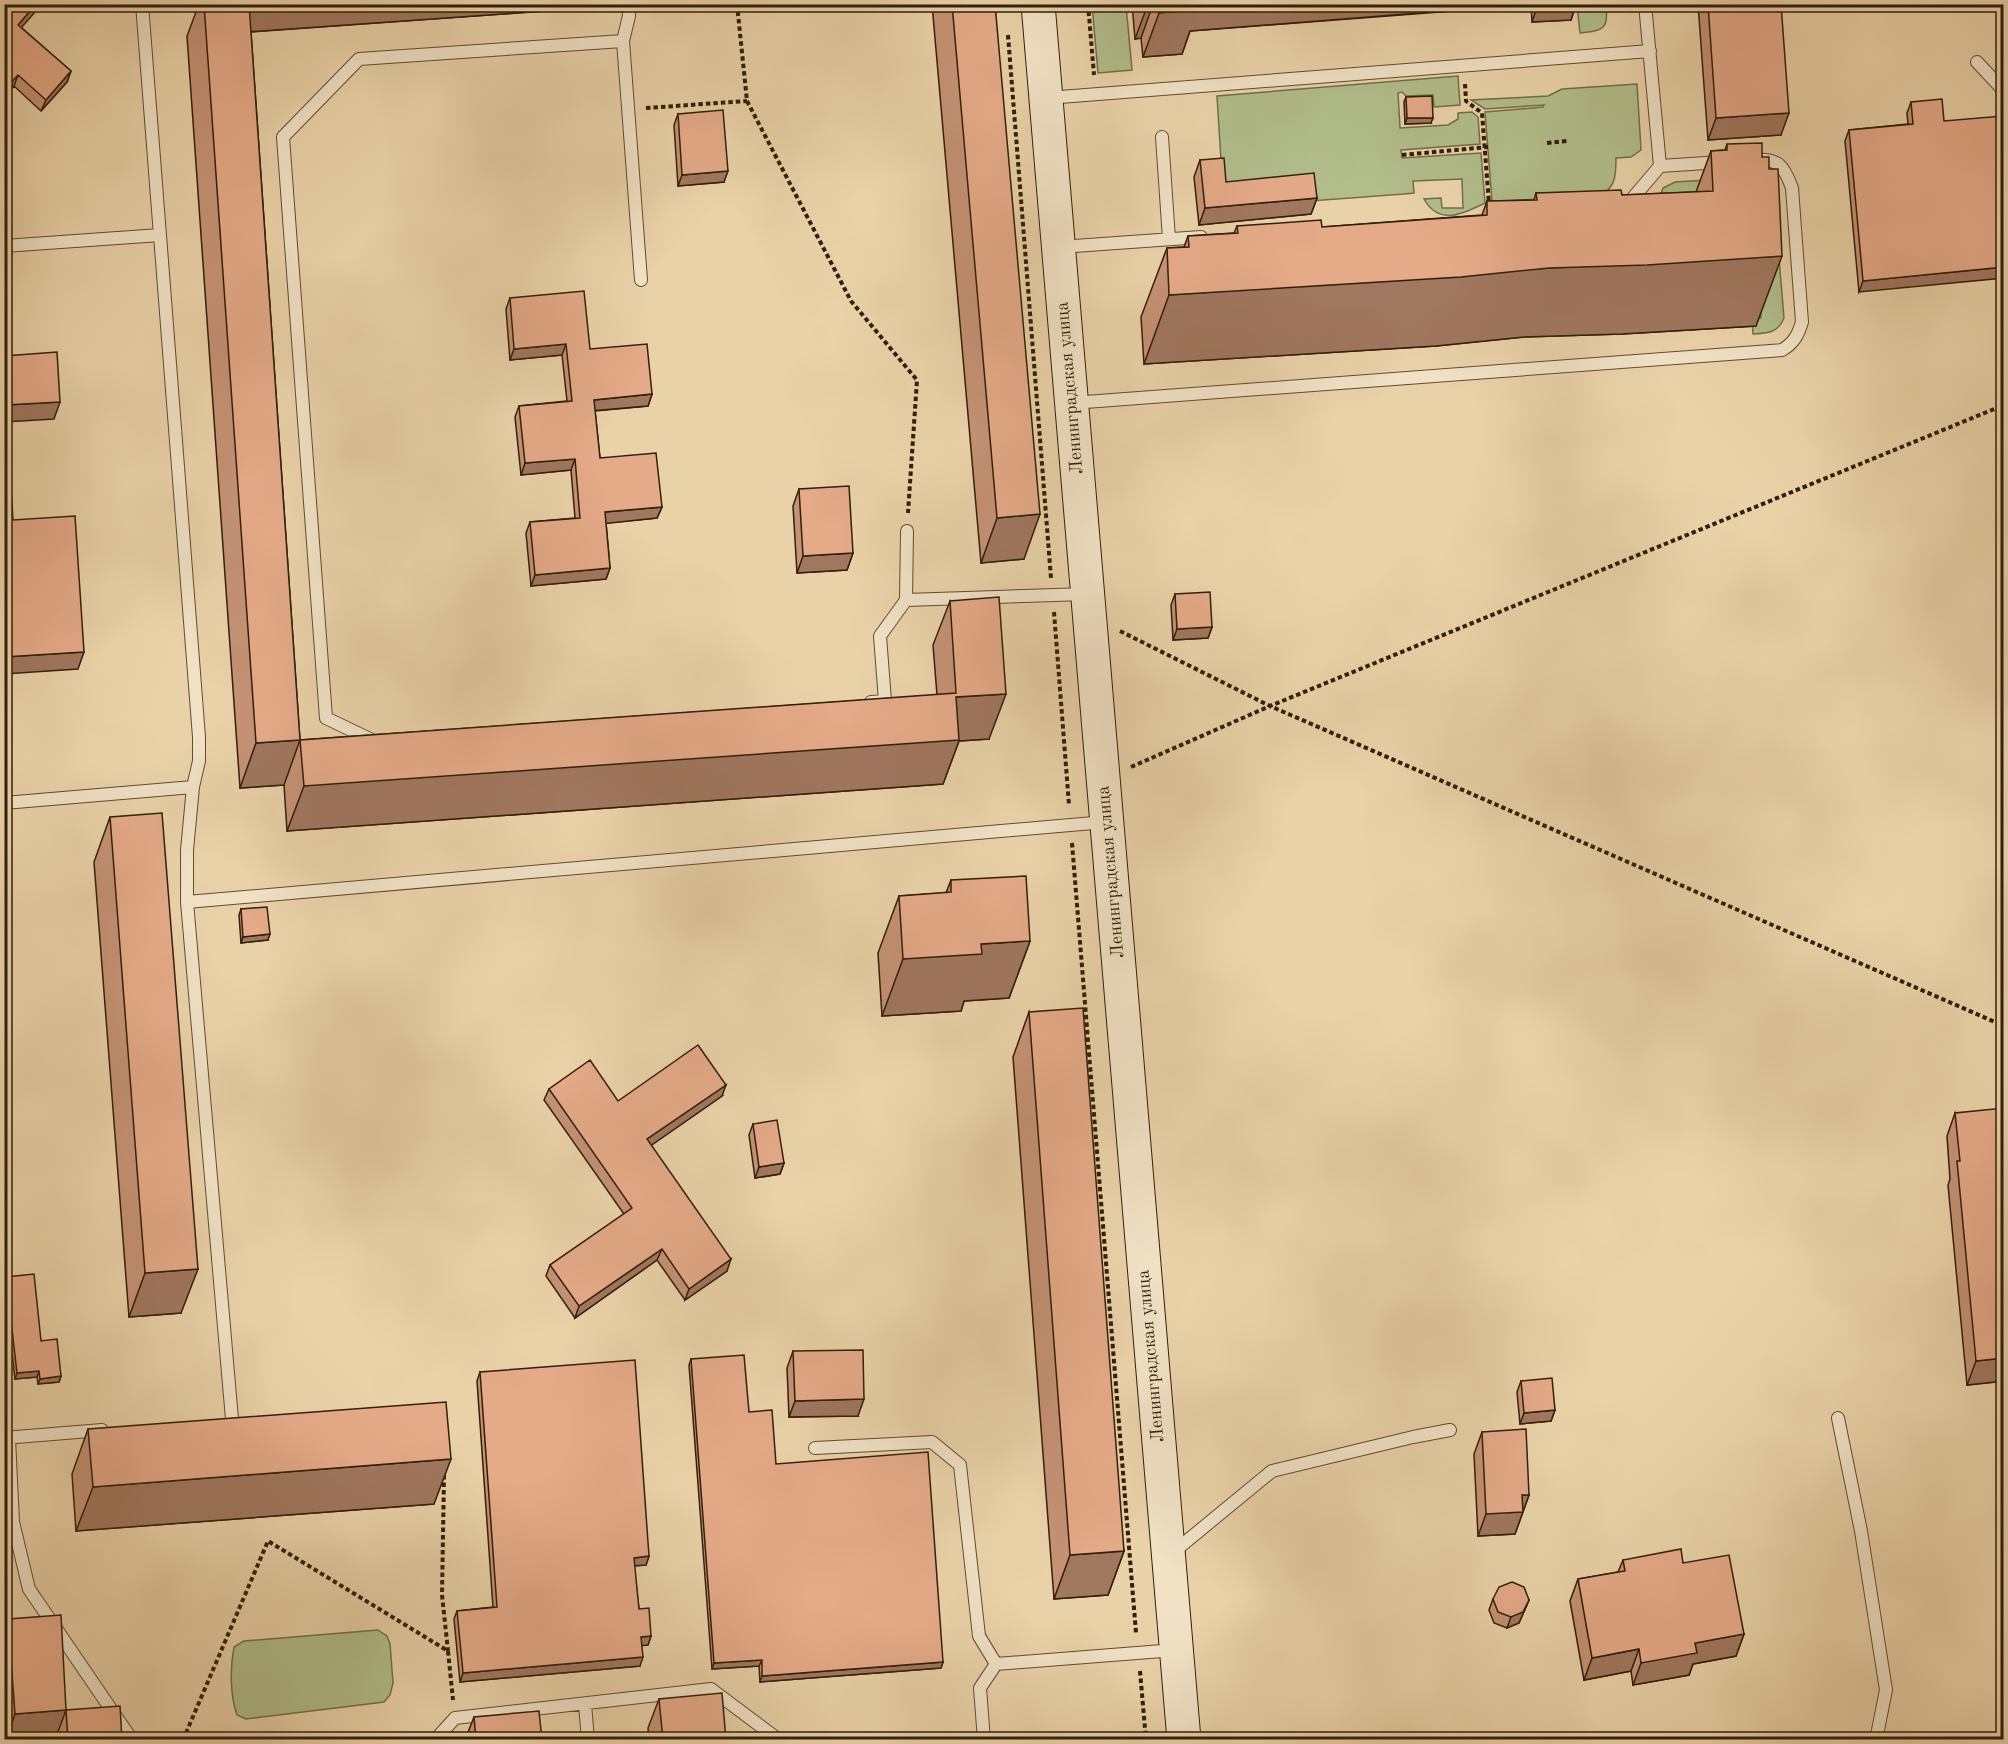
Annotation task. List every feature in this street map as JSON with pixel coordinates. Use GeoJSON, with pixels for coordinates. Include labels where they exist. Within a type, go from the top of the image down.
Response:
{"type":"FeatureCollection","features":[{"type":"Feature","properties":{"kind":"street","name":"Ленинградская улица"},"geometry":{"type":"LineString","coordinates":[[1038,4],[1184,1740]]}},
{"type":"Feature","properties":{"kind":"lane"},"geometry":{"type":"LineString","coordinates":[[142,4],[199,736],[199,761],[193,787],[187,850],[187,902],[232,1419]]}},
{"type":"Feature","properties":{"kind":"lane"},"geometry":{"type":"LineString","coordinates":[[628,4],[629,16],[623,41],[641,280]]}},
{"type":"Feature","properties":{"kind":"lane"},"geometry":{"type":"LineString","coordinates":[[1614,207],[1626,206],[1660,166],[1645,4]]}},
{"type":"Feature","properties":{"kind":"lane"},"geometry":{"type":"LineString","coordinates":[[394,743],[382,744],[326,718],[283,137],[359,59],[623,41]]}},
{"type":"Feature","properties":{"kind":"lane"},"geometry":{"type":"LineString","coordinates":[[1046,98],[1650,51]]}},
{"type":"Feature","properties":{"kind":"lane"},"geometry":{"type":"LineString","coordinates":[[1977,62],[2004,91]]}},
{"type":"Feature","properties":{"kind":"lane"},"geometry":{"type":"LineString","coordinates":[[1162,137],[1169,239]]}},
{"type":"Feature","properties":{"kind":"lane"},"geometry":{"type":"LineString","coordinates":[[1071,403],[1782,350],[1792,344],[1799,333],[1802,321],[1792,188],[1787,174],[1769,159],[1660,166]]}},
{"type":"Feature","properties":{"kind":"lane"},"geometry":{"type":"LineString","coordinates":[[4,246],[160,235]]}},
{"type":"Feature","properties":{"kind":"lane"},"geometry":{"type":"LineString","coordinates":[[1059,247],[1216,236]]}},
{"type":"Feature","properties":{"kind":"lane"},"geometry":{"type":"LineString","coordinates":[[862,703],[885,701],[880,636],[906,600],[907,531]]}},
{"type":"Feature","properties":{"kind":"lane"},"geometry":{"type":"LineString","coordinates":[[906,600],[1088,594]]}},
{"type":"Feature","properties":{"kind":"lane"},"geometry":{"type":"LineString","coordinates":[[4,803],[193,787]]}},
{"type":"Feature","properties":{"kind":"lane"},"geometry":{"type":"LineString","coordinates":[[187,902],[1106,821]]}},
{"type":"Feature","properties":{"kind":"lane"},"geometry":{"type":"LineString","coordinates":[[1838,1418],[1861,1531],[1886,1690],[1876,1740]]}},
{"type":"Feature","properties":{"kind":"lane"},"geometry":{"type":"LineString","coordinates":[[114,1429],[7,1438],[14,1522],[28,1589],[132,1740]]}},
{"type":"Feature","properties":{"kind":"lane"},"geometry":{"type":"LineString","coordinates":[[1168,1557],[1272,1471],[1450,1430]]}},
{"type":"Feature","properties":{"kind":"lane"},"geometry":{"type":"LineString","coordinates":[[815,1448],[932,1442],[960,1465],[979,1636],[996,1664]]}},
{"type":"Feature","properties":{"kind":"lane"},"geometry":{"type":"LineString","coordinates":[[996,1664],[1176,1650]]}},
{"type":"Feature","properties":{"kind":"lane"},"geometry":{"type":"LineString","coordinates":[[984,1740],[980,1688],[996,1664]]}},
{"type":"Feature","properties":{"kind":"lane"},"geometry":{"type":"LineString","coordinates":[[435,1740],[455,1718],[711,1689],[779,1740]]}},
{"type":"Feature","properties":{"kind":"lane"},"geometry":{"type":"LineString","coordinates":[[585,1704],[588,1740]]}},
{"type":"Feature","properties":{"kind":"path"},"geometry":{"type":"LineString","coordinates":[[737,4],[747,100],[851,301],[917,380],[907,531]]}},
{"type":"Feature","properties":{"kind":"path"},"geometry":{"type":"LineString","coordinates":[[1088,4],[1096,94]]}},
{"type":"Feature","properties":{"kind":"path"},"geometry":{"type":"LineString","coordinates":[[1007,28],[1146,1740]]}},
{"type":"Feature","properties":{"kind":"path"},"geometry":{"type":"LineString","coordinates":[[1464,66],[1466,101],[1482,113],[1490,205]]}},
{"type":"Feature","properties":{"kind":"path"},"geometry":{"type":"LineString","coordinates":[[628,110],[747,100]]}},
{"type":"Feature","properties":{"kind":"path"},"geometry":{"type":"LineString","coordinates":[[1547,143],[1567,141]]}},
{"type":"Feature","properties":{"kind":"path"},"geometry":{"type":"LineString","coordinates":[[1402,154],[1486,147]]}},
{"type":"Feature","properties":{"kind":"path"},"geometry":{"type":"LineString","coordinates":[[1103,779],[1270,706],[2004,405]]}},
{"type":"Feature","properties":{"kind":"path"},"geometry":{"type":"LineString","coordinates":[[1112,627],[1270,706],[2004,1026]]}},
{"type":"Feature","properties":{"kind":"path"},"geometry":{"type":"LineString","coordinates":[[444,1475],[442,1595],[455,1718]]}},
{"type":"Feature","properties":{"kind":"path"},"geometry":{"type":"LineString","coordinates":[[183,1740],[268,1541],[448,1651]]}},
{"type":"Feature","properties":{"kind":"green space"},"geometry":{"type":"Polygon","coordinates":[[[1092,5],[1126,5],[1132,70],[1098,73],[1092,5]]]}},
{"type":"Feature","properties":{"kind":"green space"},"geometry":{"type":"Polygon","coordinates":[[[1577,5],[1606,5],[1606,20],[1603,27],[1580,33],[1577,5]]]}},
{"type":"Feature","properties":{"kind":"green space"},"geometry":{"type":"Polygon","coordinates":[[[1458,76],[1460,105],[1434,107],[1433,95],[1406,96],[1402,92],[1398,93],[1400,128],[1448,125],[1458,119],[1458,113],[1472,112],[1478,117],[1480,144],[1401,150],[1402,158],[1481,153],[1485,203],[1460,214],[1444,215],[1437,213],[1424,199],[1441,198],[1442,208],[1463,208],[1462,179],[1413,181],[1414,193],[1310,201],[1223,192],[1217,96],[1458,76]]]}},
{"type":"Feature","properties":{"kind":"green space"},"geometry":{"type":"Polygon","coordinates":[[[1637,84],[1641,150],[1631,157],[1616,158],[1614,180],[1606,192],[1601,195],[1492,202],[1485,112],[1543,107],[1544,105],[1485,109],[1471,100],[1548,96],[1562,89],[1637,84]]]}},
{"type":"Feature","properties":{"kind":"green space"},"geometry":{"type":"Polygon","coordinates":[[[1759,177],[1773,187],[1784,318],[1776,329],[1753,334],[1752,319],[1761,318],[1755,223],[1661,194],[1663,188],[1675,182],[1759,177]]]}},
{"type":"Feature","properties":{"kind":"green space"},"geometry":{"type":"Polygon","coordinates":[[[378,1630],[387,1636],[390,1644],[393,1683],[390,1695],[384,1702],[246,1719],[237,1715],[231,1681],[234,1647],[244,1641],[378,1630]]]}},
{"type":"Feature","properties":{"kind":"building"},"geometry":{"type":"Polygon","coordinates":[[[4,4],[36,4],[18,25],[71,71],[46,100],[18,75],[4,90],[4,4]]]}},
{"type":"Feature","properties":{"kind":"building"},"geometry":{"type":"Polygon","coordinates":[[[204,4],[249,4],[300,740],[256,743],[204,4]]]}},
{"type":"Feature","properties":{"kind":"building"},"geometry":{"type":"Polygon","coordinates":[[[952,4],[995,4],[1040,514],[997,518],[952,4]]]}},
{"type":"Feature","properties":{"kind":"building"},"geometry":{"type":"Polygon","coordinates":[[[1158,4],[1197,4],[1198,10],[1159,13],[1158,4]]]}},
{"type":"Feature","properties":{"kind":"building"},"geometry":{"type":"Polygon","coordinates":[[[1708,4],[1781,4],[1789,113],[1716,118],[1708,4]]]}},
{"type":"Feature","properties":{"kind":"building"},"geometry":{"type":"Polygon","coordinates":[[[1432,96],[1433,118],[1407,118],[1406,97],[1432,96]]]}},
{"type":"Feature","properties":{"kind":"building"},"geometry":{"type":"Polygon","coordinates":[[[1942,99],[1944,121],[2003,116],[2004,267],[1863,281],[1849,130],[1913,124],[1911,102],[1942,99]]]}},
{"type":"Feature","properties":{"kind":"building"},"geometry":{"type":"Polygon","coordinates":[[[723,110],[728,171],[682,175],[678,114],[723,110]]]}},
{"type":"Feature","properties":{"kind":"building"},"geometry":{"type":"Polygon","coordinates":[[[1762,143],[1762,157],[1769,157],[1769,169],[1778,169],[1782,256],[1647,265],[1549,268],[1461,277],[1169,295],[1167,248],[1189,247],[1188,236],[1238,233],[1237,226],[1321,220],[1322,227],[1487,215],[1487,201],[1537,200],[1536,193],[1621,190],[1622,195],[1713,191],[1711,151],[1727,150],[1727,144],[1762,143]]]}},
{"type":"Feature","properties":{"kind":"building"},"geometry":{"type":"Polygon","coordinates":[[[1224,158],[1226,182],[1314,173],[1317,198],[1205,208],[1200,160],[1224,158]]]}},
{"type":"Feature","properties":{"kind":"building"},"geometry":{"type":"Polygon","coordinates":[[[584,291],[590,349],[647,344],[652,394],[594,400],[600,458],[656,453],[662,507],[605,512],[610,568],[535,575],[530,522],[580,518],[575,459],[525,463],[519,406],[572,401],[566,344],[514,349],[510,298],[584,291]]]}},
{"type":"Feature","properties":{"kind":"building"},"geometry":{"type":"Polygon","coordinates":[[[57,352],[60,402],[6,405],[13,520],[75,516],[84,652],[4,657],[4,356],[57,352]]]}},
{"type":"Feature","properties":{"kind":"building"},"geometry":{"type":"Polygon","coordinates":[[[849,486],[853,553],[803,556],[799,489],[849,486]]]}},
{"type":"Feature","properties":{"kind":"building"},"geometry":{"type":"Polygon","coordinates":[[[1210,592],[1212,627],[1177,629],[1175,594],[1210,592]]]}},
{"type":"Feature","properties":{"kind":"building"},"geometry":{"type":"Polygon","coordinates":[[[999,597],[1006,694],[956,697],[959,740],[304,786],[300,740],[956,693],[950,601],[999,597]]]}},
{"type":"Feature","properties":{"kind":"building"},"geometry":{"type":"Polygon","coordinates":[[[162,813],[198,1269],[145,1273],[110,817],[162,813]]]}},
{"type":"Feature","properties":{"kind":"building"},"geometry":{"type":"Polygon","coordinates":[[[1026,876],[1030,941],[981,944],[982,954],[903,959],[899,896],[951,892],[951,880],[1026,876]]]}},
{"type":"Feature","properties":{"kind":"building"},"geometry":{"type":"Polygon","coordinates":[[[267,907],[270,934],[243,937],[241,909],[267,907]]]}},
{"type":"Feature","properties":{"kind":"building"},"geometry":{"type":"Polygon","coordinates":[[[1083,1008],[1124,1551],[1070,1555],[1029,1012],[1083,1008]]]}},
{"type":"Feature","properties":{"kind":"building"},"geometry":{"type":"Polygon","coordinates":[[[698,1045],[726,1085],[647,1139],[731,1259],[689,1289],[662,1249],[579,1306],[550,1265],[632,1208],[549,1089],[590,1060],[618,1101],[698,1045]]]}},
{"type":"Feature","properties":{"kind":"building"},"geometry":{"type":"Polygon","coordinates":[[[4,1074],[7,1108],[4,1108],[4,1074]]]}},
{"type":"Feature","properties":{"kind":"building"},"geometry":{"type":"Polygon","coordinates":[[[2004,1108],[2004,1358],[1976,1361],[1957,1161],[1960,1161],[1955,1113],[2004,1108]]]}},
{"type":"Feature","properties":{"kind":"building"},"geometry":{"type":"Polygon","coordinates":[[[777,1120],[784,1163],[759,1167],[753,1124],[777,1120]]]}},
{"type":"Feature","properties":{"kind":"building"},"geometry":{"type":"Polygon","coordinates":[[[34,1274],[41,1341],[57,1339],[61,1376],[40,1379],[39,1371],[17,1373],[6,1277],[34,1274]]]}},
{"type":"Feature","properties":{"kind":"building"},"geometry":{"type":"Polygon","coordinates":[[[863,1350],[864,1399],[795,1401],[793,1351],[863,1350]]]}},
{"type":"Feature","properties":{"kind":"building"},"geometry":{"type":"Polygon","coordinates":[[[744,1355],[749,1412],[772,1410],[776,1464],[928,1452],[943,1662],[762,1676],[762,1660],[714,1663],[691,1359],[744,1355]]]}},
{"type":"Feature","properties":{"kind":"building"},"geometry":{"type":"Polygon","coordinates":[[[635,1360],[649,1556],[634,1558],[639,1609],[649,1608],[651,1636],[641,1637],[643,1657],[463,1673],[457,1611],[497,1607],[480,1372],[635,1360]]]}},
{"type":"Feature","properties":{"kind":"building"},"geometry":{"type":"Polygon","coordinates":[[[1552,1378],[1555,1410],[1524,1413],[1521,1381],[1552,1378]]]}},
{"type":"Feature","properties":{"kind":"building"},"geometry":{"type":"Polygon","coordinates":[[[446,1402],[451,1459],[93,1487],[88,1429],[446,1402]]]}},
{"type":"Feature","properties":{"kind":"building"},"geometry":{"type":"Polygon","coordinates":[[[1526,1429],[1529,1495],[1522,1495],[1523,1512],[1486,1514],[1482,1432],[1526,1429]]]}},
{"type":"Feature","properties":{"kind":"building"},"geometry":{"type":"Polygon","coordinates":[[[1681,1549],[1683,1563],[1729,1555],[1744,1634],[1695,1643],[1697,1653],[1641,1663],[1639,1649],[1592,1658],[1578,1579],[1625,1571],[1623,1560],[1681,1549]]]}},
{"type":"Feature","properties":{"kind":"building"},"geometry":{"type":"Polygon","coordinates":[[[4,1581],[8,1619],[4,1619],[4,1581]]]}},
{"type":"Feature","properties":{"kind":"building"},"geometry":{"type":"Polygon","coordinates":[[[1512,1582],[1524,1587],[1529,1600],[1523,1612],[1511,1617],[1498,1612],[1493,1599],[1499,1587],[1512,1582]]]}},
{"type":"Feature","properties":{"kind":"building"},"geometry":{"type":"Polygon","coordinates":[[[61,1615],[66,1710],[15,1714],[8,1619],[61,1615]]]}},
{"type":"Feature","properties":{"kind":"building"},"geometry":{"type":"Polygon","coordinates":[[[722,1693],[726,1740],[663,1740],[659,1699],[722,1693]]]}},
{"type":"Feature","properties":{"kind":"building"},"geometry":{"type":"Polygon","coordinates":[[[120,1706],[122,1740],[68,1740],[66,1710],[120,1706]]]}},
{"type":"Feature","properties":{"kind":"building"},"geometry":{"type":"Polygon","coordinates":[[[539,1711],[542,1740],[476,1740],[474,1717],[539,1711]]]}}]}
